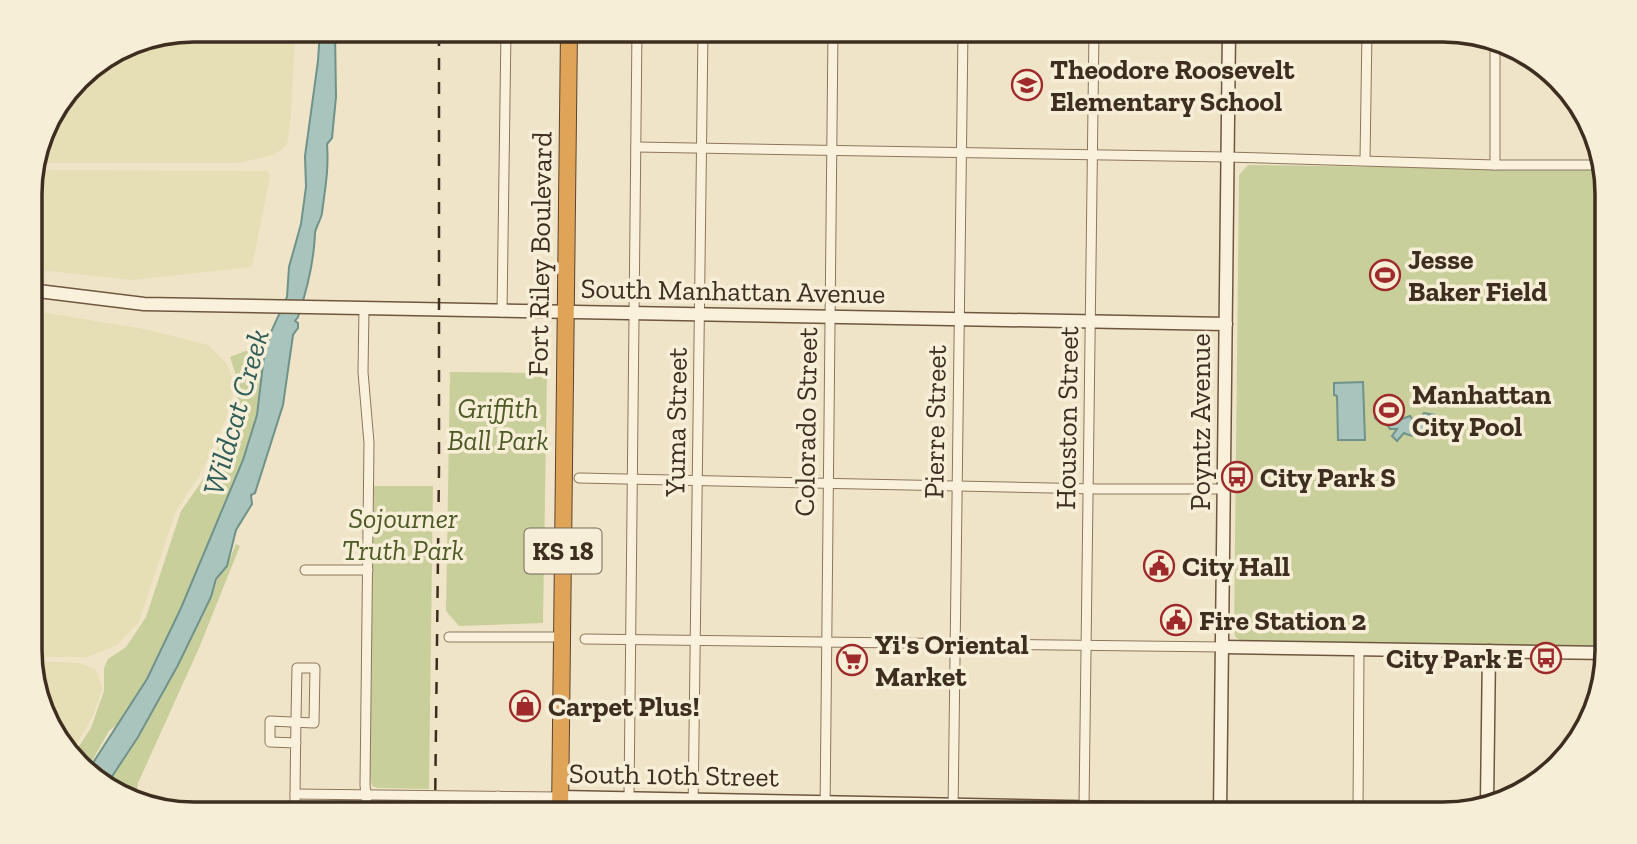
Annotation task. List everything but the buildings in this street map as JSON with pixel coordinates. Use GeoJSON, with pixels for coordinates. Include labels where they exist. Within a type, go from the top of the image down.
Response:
{"type":"FeatureCollection","features":[{"type":"Feature","properties":{"kind":"highway","name":"Fort Riley Boulevard"},"geometry":{"type":"LineString","coordinates":[[560,802],[569,42]]}},
{"type":"Feature","properties":{"kind":"street"},"geometry":{"type":"LineString","coordinates":[[502,312],[506,42]]}},
{"type":"Feature","properties":{"kind":"street"},"geometry":{"type":"LineString","coordinates":[[629,799],[637,42]]}},
{"type":"Feature","properties":{"kind":"street","name":"Yuma Street"},"geometry":{"type":"LineString","coordinates":[[694,802],[703,42]]}},
{"type":"Feature","properties":{"kind":"street","name":"Colorado Street"},"geometry":{"type":"LineString","coordinates":[[825,802],[833,42]]}},
{"type":"Feature","properties":{"kind":"street","name":"Pierre Street"},"geometry":{"type":"LineString","coordinates":[[953,802],[962,42]]}},
{"type":"Feature","properties":{"kind":"street","name":"Houston Street"},"geometry":{"type":"LineString","coordinates":[[1084,802],[1094,42]]}},
{"type":"Feature","properties":{"kind":"street","name":"Poyntz Avenue"},"geometry":{"type":"LineString","coordinates":[[1220,802],[1228,42]]}},
{"type":"Feature","properties":{"kind":"street"},"geometry":{"type":"LineString","coordinates":[[1365,160],[1367,42]]}},
{"type":"Feature","properties":{"kind":"street"},"geometry":{"type":"LineString","coordinates":[[1495,52],[1495,165]]}},
{"type":"Feature","properties":{"kind":"street"},"geometry":{"type":"LineString","coordinates":[[636,147],[1592,165]]}},
{"type":"Feature","properties":{"kind":"street","name":"South Manhattan Avenue"},"geometry":{"type":"LineString","coordinates":[[42,291],[144,304],[1226,324]]}},
{"type":"Feature","properties":{"kind":"street"},"geometry":{"type":"LineString","coordinates":[[364,308],[363,372],[369,443],[367,802]]}},
{"type":"Feature","properties":{"kind":"street"},"geometry":{"type":"LineString","coordinates":[[579,478],[1224,489]]}},
{"type":"Feature","properties":{"kind":"street"},"geometry":{"type":"LineString","coordinates":[[305,570],[368,570]]}},
{"type":"Feature","properties":{"kind":"street"},"geometry":{"type":"LineString","coordinates":[[449,637],[561,637]]}},
{"type":"Feature","properties":{"kind":"street"},"geometry":{"type":"LineString","coordinates":[[585,639],[1595,653]]}},
{"type":"Feature","properties":{"kind":"street"},"geometry":{"type":"LineString","coordinates":[[1358,802],[1359,650]]}},
{"type":"Feature","properties":{"kind":"street"},"geometry":{"type":"LineString","coordinates":[[1487,795],[1489,651]]}},
{"type":"Feature","properties":{"kind":"street"},"geometry":{"type":"LineString","coordinates":[[295,802],[296,743],[296,722],[297,668],[315,668],[314,723],[296,722],[270,721],[270,742],[296,743]]}},
{"type":"Feature","properties":{"kind":"street","name":"South 10th Street"},"geometry":{"type":"LineString","coordinates":[[295,794],[694,799],[738,802]]}},
{"type":"Feature","properties":{"kind":"street"},"geometry":{"type":"LineString","coordinates":[[498,796],[498,802]]}},
{"type":"Feature","properties":{"kind":"shaded area"},"geometry":{"type":"Polygon","coordinates":[[[294,42],[287,145],[274,155],[237,163],[45,163],[58,127],[73,101],[101,73],[127,58],[174,43],[294,42]]]}},
{"type":"Feature","properties":{"kind":"shaded area"},"geometry":{"type":"Polygon","coordinates":[[[44,170],[267,171],[270,176],[252,267],[132,280],[42,270],[44,170]]]}},
{"type":"Feature","properties":{"kind":"shaded area"},"geometry":{"type":"Polygon","coordinates":[[[42,312],[149,330],[208,345],[227,364],[235,384],[226,419],[200,474],[176,511],[139,622],[116,646],[87,657],[42,657],[42,312]]]}},
{"type":"Feature","properties":{"kind":"shaded area"},"geometry":{"type":"Polygon","coordinates":[[[43,661],[79,663],[95,669],[103,688],[91,720],[76,745],[62,726],[54,708],[47,689],[43,661]]]}},
{"type":"Feature","properties":{"kind":"green space"},"geometry":{"type":"Polygon","coordinates":[[[1248,165],[1593,170],[1595,649],[1245,642],[1236,638],[1239,175],[1248,165]]]}},
{"type":"Feature","properties":{"kind":"green space"},"geometry":{"type":"Polygon","coordinates":[[[261,345],[265,350],[257,415],[243,460],[181,608],[147,679],[119,723],[109,731],[92,762],[78,747],[91,728],[104,691],[104,668],[108,659],[126,647],[146,617],[181,511],[200,484],[236,412],[239,385],[230,357],[261,345]]]}},
{"type":"Feature","properties":{"kind":"green space","name":"Griffith Ball Park"},"geometry":{"type":"Polygon","coordinates":[[[450,372],[547,373],[543,623],[459,626],[446,611],[450,372]]]}},
{"type":"Feature","properties":{"kind":"green space","name":"Sojourner Truth Park"},"geometry":{"type":"Polygon","coordinates":[[[374,486],[433,486],[429,789],[377,788],[372,786],[370,778],[374,486]]]}},
{"type":"Feature","properties":{"kind":"green space"},"geometry":{"type":"Polygon","coordinates":[[[236,544],[240,546],[199,648],[138,783],[137,791],[111,777],[154,708],[196,630],[219,575],[227,566],[236,544]]]}},
{"type":"Feature","properties":{"kind":"water","name":"Wildcat Creek"},"geometry":{"type":"Polygon","coordinates":[[[319,42],[335,42],[336,97],[332,138],[327,144],[322,213],[315,233],[307,286],[295,321],[298,328],[293,335],[283,405],[255,493],[251,495],[252,504],[236,530],[227,566],[216,579],[211,597],[178,665],[138,737],[112,777],[93,763],[147,679],[181,608],[243,460],[257,415],[264,356],[271,332],[287,297],[289,267],[301,224],[306,187],[305,156],[319,42]]]}},
{"type":"Feature","properties":{"kind":"water"},"geometry":{"type":"Polygon","coordinates":[[[1363,382],[1365,440],[1338,440],[1334,383],[1363,382]]]}},
{"type":"Feature","properties":{"kind":"water"},"geometry":{"type":"Polygon","coordinates":[[[1392,401],[1397,405],[1402,419],[1410,416],[1415,423],[1424,413],[1435,415],[1439,421],[1438,429],[1422,436],[1404,433],[1397,441],[1392,436],[1397,429],[1390,429],[1386,423],[1375,418],[1380,410],[1392,401]]]}},
{"type":"Feature","properties":{"kind":"railway"},"geometry":{"type":"LineString","coordinates":[[435,802],[439,469],[439,42]]}},
{"type":"Feature","properties":{"kind":"place","name":"Theodore Roosevelt Elementary School"},"geometry":{"type":"Point","coordinates":[1027,85]}},
{"type":"Feature","properties":{"kind":"place","name":"Jesse Baker Field"},"geometry":{"type":"Point","coordinates":[1385,275]}},
{"type":"Feature","properties":{"kind":"place","name":"Manhattan City Pool"},"geometry":{"type":"Point","coordinates":[1389,410]}},
{"type":"Feature","properties":{"kind":"place","name":"City Park S"},"geometry":{"type":"Point","coordinates":[1237,477]}},
{"type":"Feature","properties":{"kind":"place","name":"City Hall"},"geometry":{"type":"Point","coordinates":[1159,566]}},
{"type":"Feature","properties":{"kind":"place","name":"Fire Station 2"},"geometry":{"type":"Point","coordinates":[1176,620]}},
{"type":"Feature","properties":{"kind":"place","name":"City Park E"},"geometry":{"type":"Point","coordinates":[1546,658]}},
{"type":"Feature","properties":{"kind":"place","name":"Yi's Oriental Market"},"geometry":{"type":"Point","coordinates":[852,660]}},
{"type":"Feature","properties":{"kind":"place","name":"Carpet Plus!"},"geometry":{"type":"Point","coordinates":[525,706]}}]}
